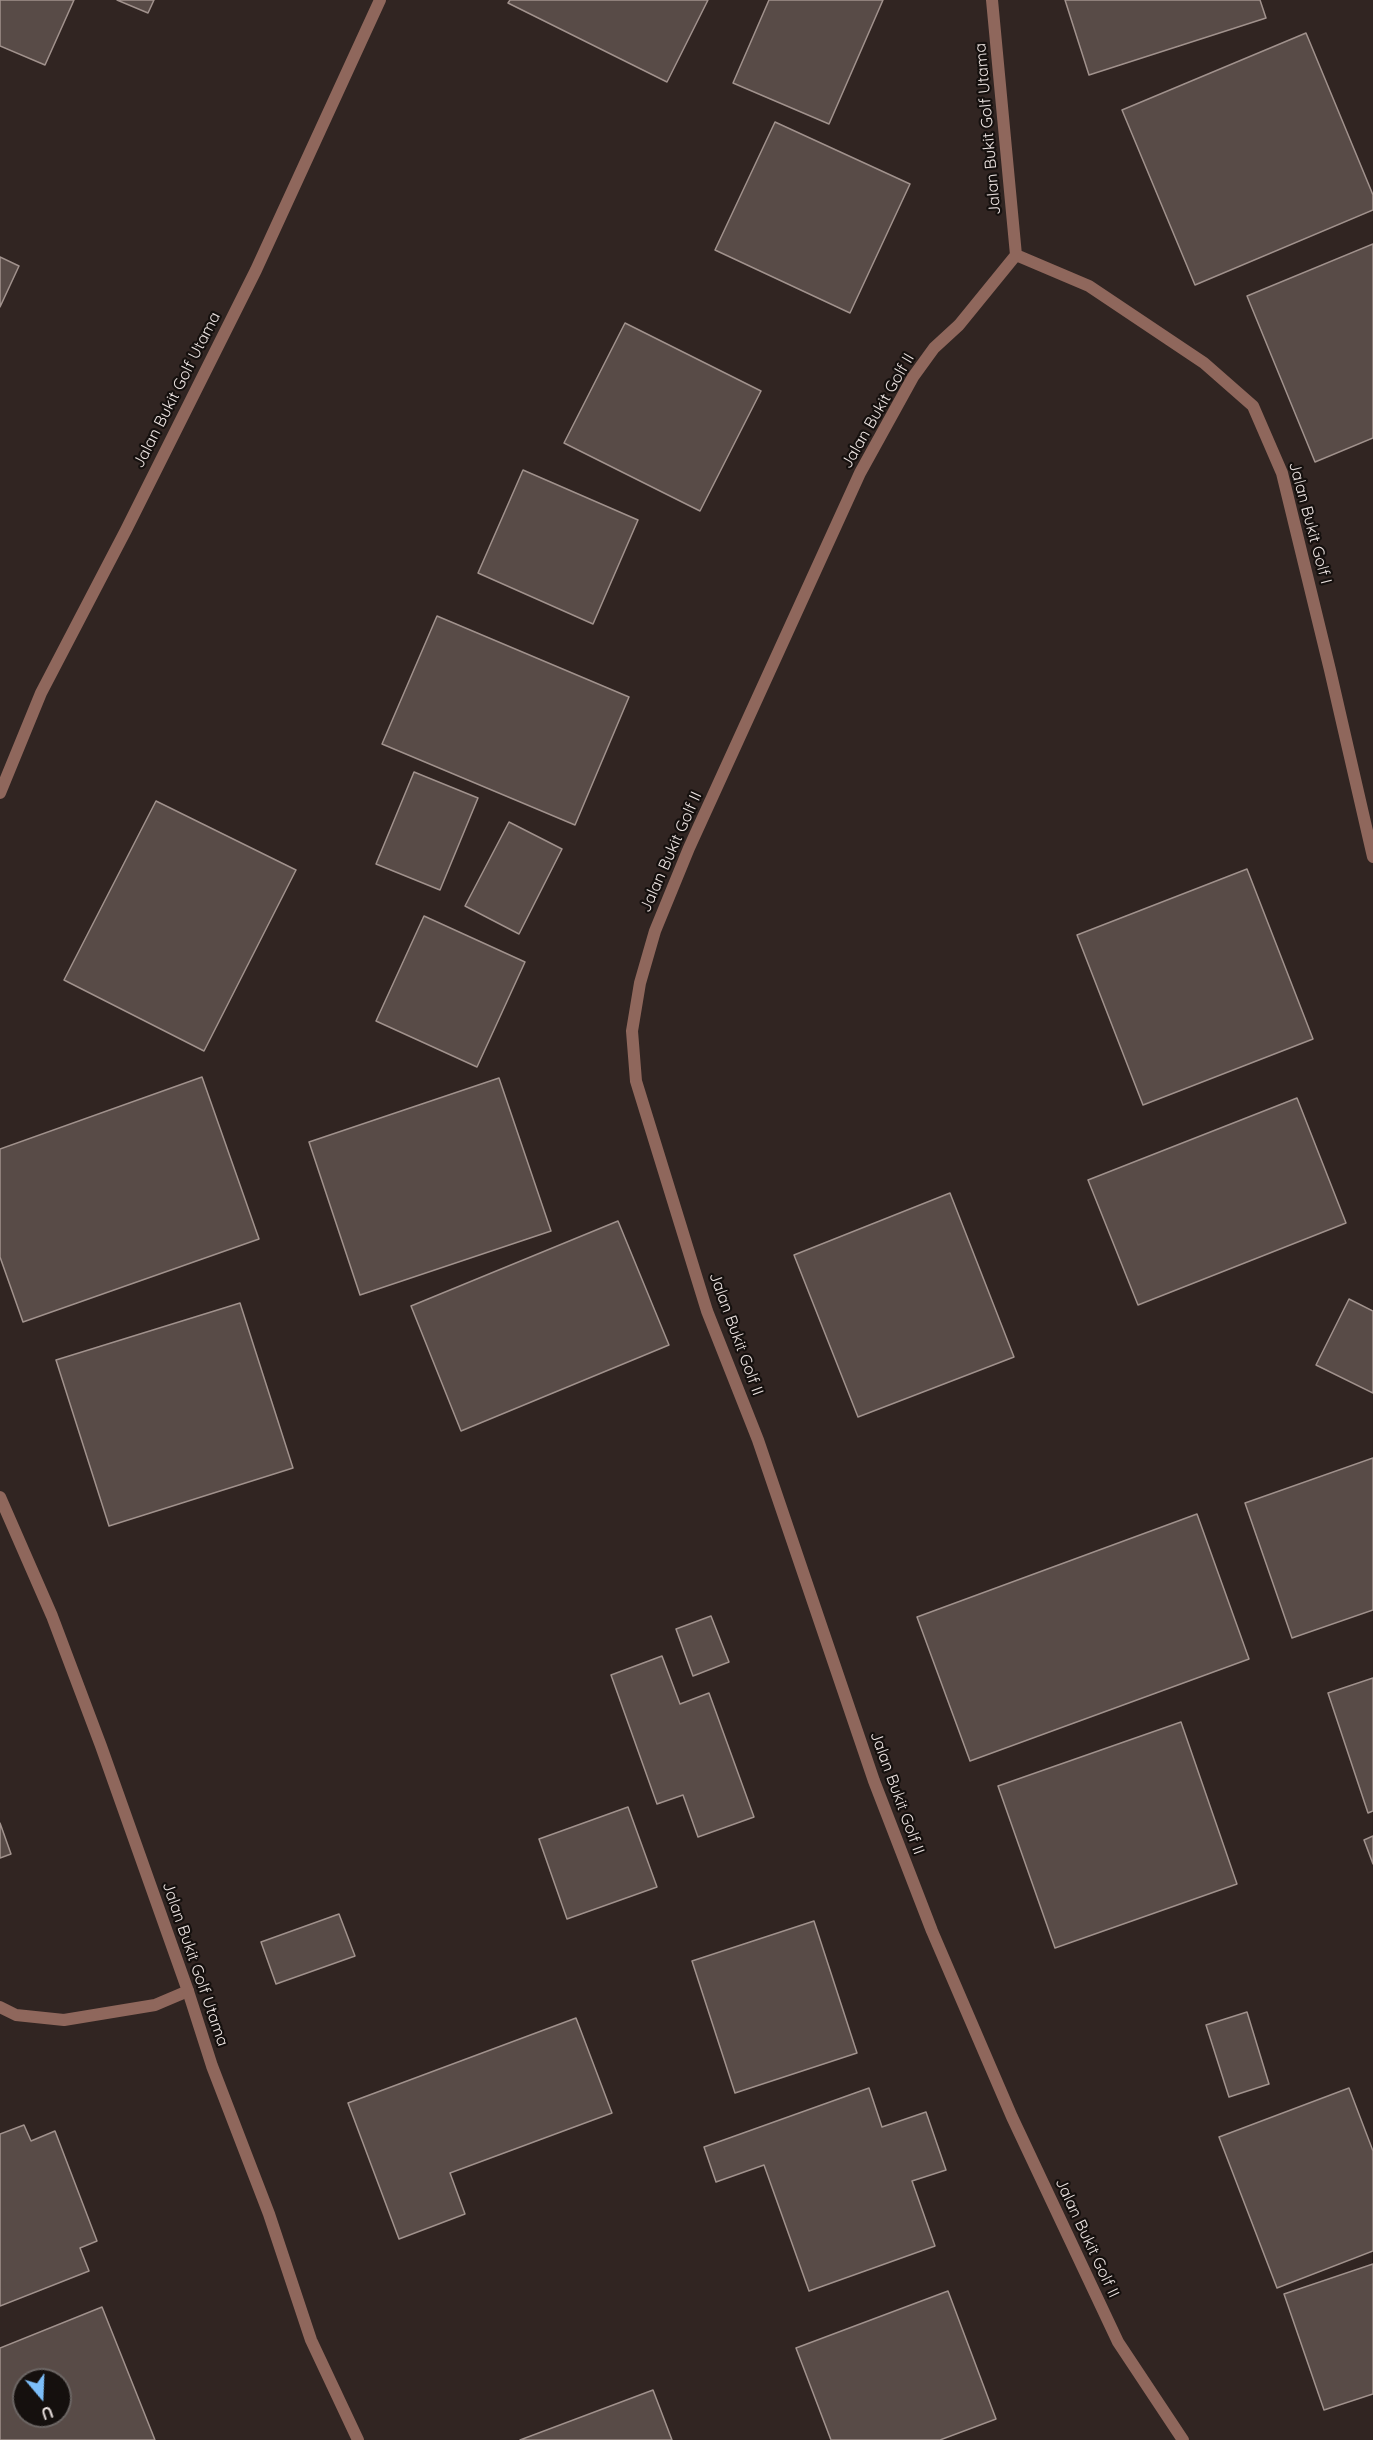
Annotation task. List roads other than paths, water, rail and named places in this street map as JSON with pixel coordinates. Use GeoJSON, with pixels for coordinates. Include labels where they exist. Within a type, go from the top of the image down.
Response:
{"type":"FeatureCollection","features":[{"type":"Feature","properties":{"kind":"street","name":"Jalan Bukit Golf Utama"},"geometry":{"type":"LineString","coordinates":[[0,794],[41,693],[256,270],[380,0]]}},
{"type":"Feature","properties":{"kind":"street","name":"Jalan Bukit Golf Utama"},"geometry":{"type":"LineString","coordinates":[[992,0],[1016,255]]}},
{"type":"Feature","properties":{"kind":"street","name":"Jalan Bukit Golf I"},"geometry":{"type":"LineString","coordinates":[[1016,255],[1089,286],[1204,363],[1253,406],[1282,473],[1328,659],[1373,857]]}},
{"type":"Feature","properties":{"kind":"street","name":"Jalan Bukit Golf II"},"geometry":{"type":"LineString","coordinates":[[1016,255],[960,325],[934,348],[913,377],[860,473],[689,848],[655,931],[640,983],[632,1031],[636,1081],[707,1311],[758,1440],[874,1781],[932,1931],[1012,2116],[1118,2342],[1183,2440]]}},
{"type":"Feature","properties":{"kind":"street","name":"Jalan Bukit Golf Utama"},"geometry":{"type":"LineString","coordinates":[[0,1497],[52,1616],[188,1991],[212,2066],[269,2214],[311,2340],[358,2440]]}},
{"type":"Feature","properties":{"kind":"street"},"geometry":{"type":"LineString","coordinates":[[0,2007],[16,2015],[64,2020],[155,2005],[188,1991]]}}]}
